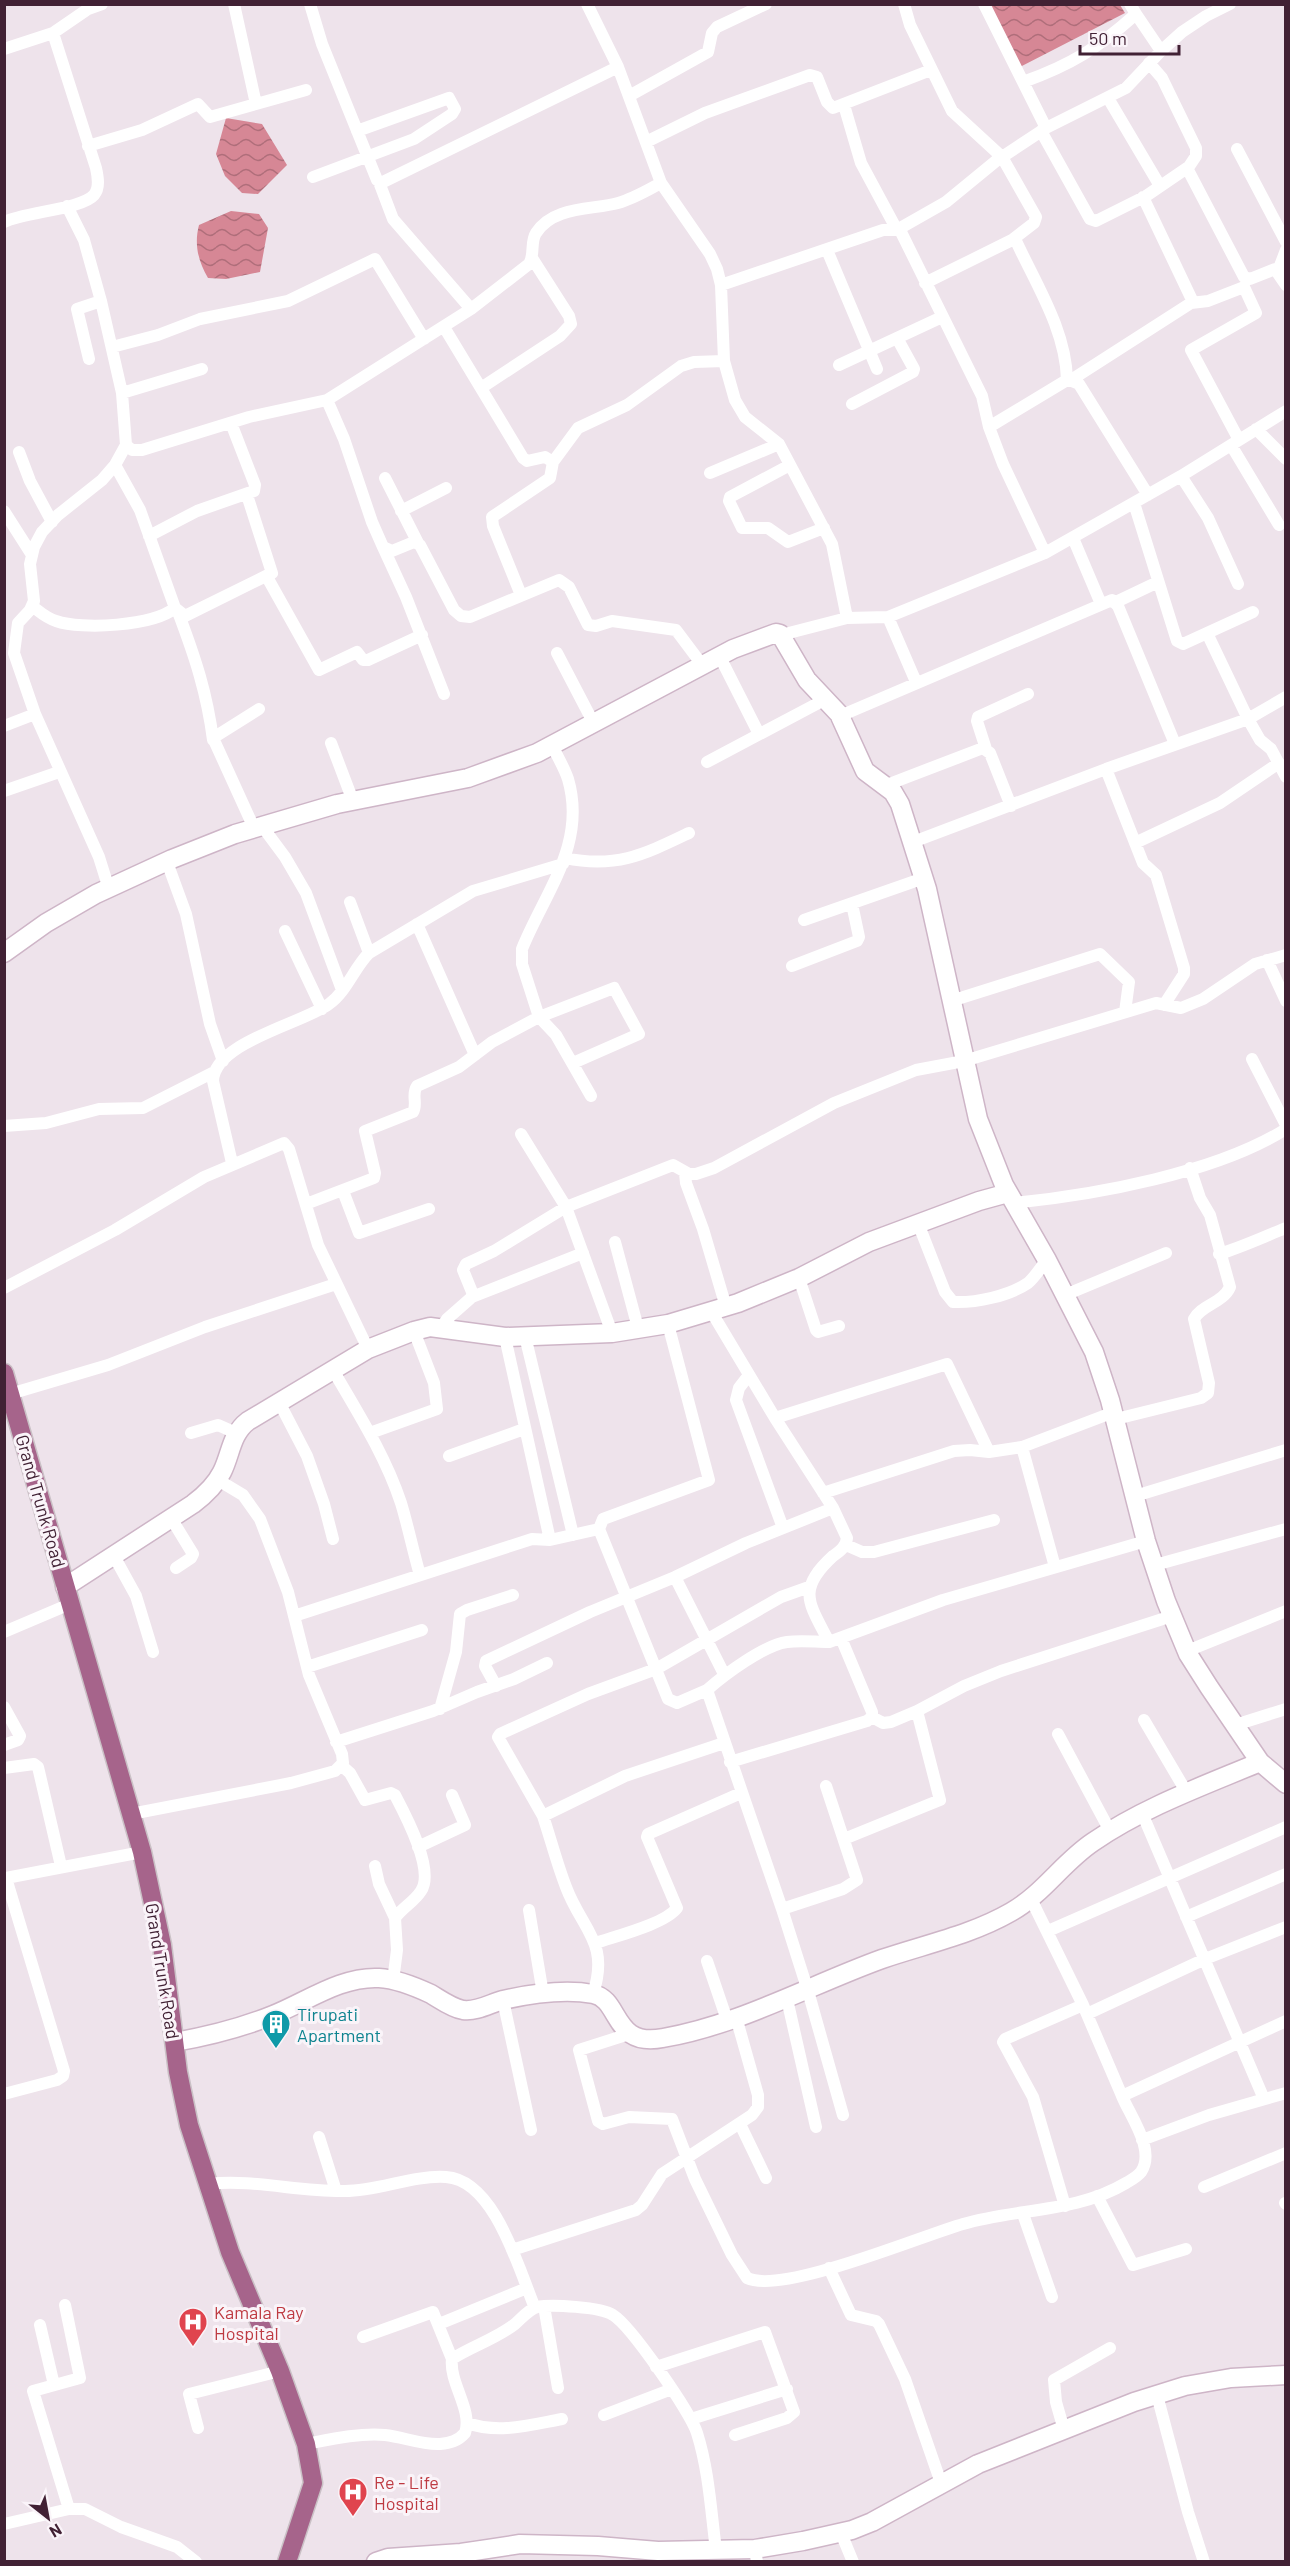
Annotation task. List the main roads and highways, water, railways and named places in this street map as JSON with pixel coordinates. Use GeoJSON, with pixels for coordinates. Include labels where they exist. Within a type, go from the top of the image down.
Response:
{"type":"FeatureCollection","features":[{"type":"Feature","properties":{"kind":"main road","name":"Grand Trunk Road"},"geometry":{"type":"LineString","coordinates":[[4,1373],[142,1852],[162,1945],[183,2102],[230,2252],[280,2371],[306,2444],[313,2483],[287,2562]]}},
{"type":"Feature","properties":{"kind":"water"},"geometry":{"type":"Polygon","coordinates":[[[985,5],[1120,5],[1125,13],[1018,68],[985,5]]]}},
{"type":"Feature","properties":{"kind":"water"},"geometry":{"type":"Polygon","coordinates":[[[226,118],[262,124],[287,165],[258,194],[242,193],[225,176],[216,154],[226,118]]]}},
{"type":"Feature","properties":{"kind":"water"},"geometry":{"type":"Polygon","coordinates":[[[231,211],[259,214],[268,228],[260,272],[226,279],[208,278],[198,252],[199,225],[231,211]]]}},
{"type":"Feature","properties":{"kind":"place","name":"Tirupati Apartment"},"geometry":{"type":"Point","coordinates":[276,2050]}},
{"type":"Feature","properties":{"kind":"place","name":"Kamala Ray Hospital"},"geometry":{"type":"Point","coordinates":[193,2348]}},
{"type":"Feature","properties":{"kind":"place","name":"Re - Life Hospital"},"geometry":{"type":"Point","coordinates":[353,2518]}}]}
